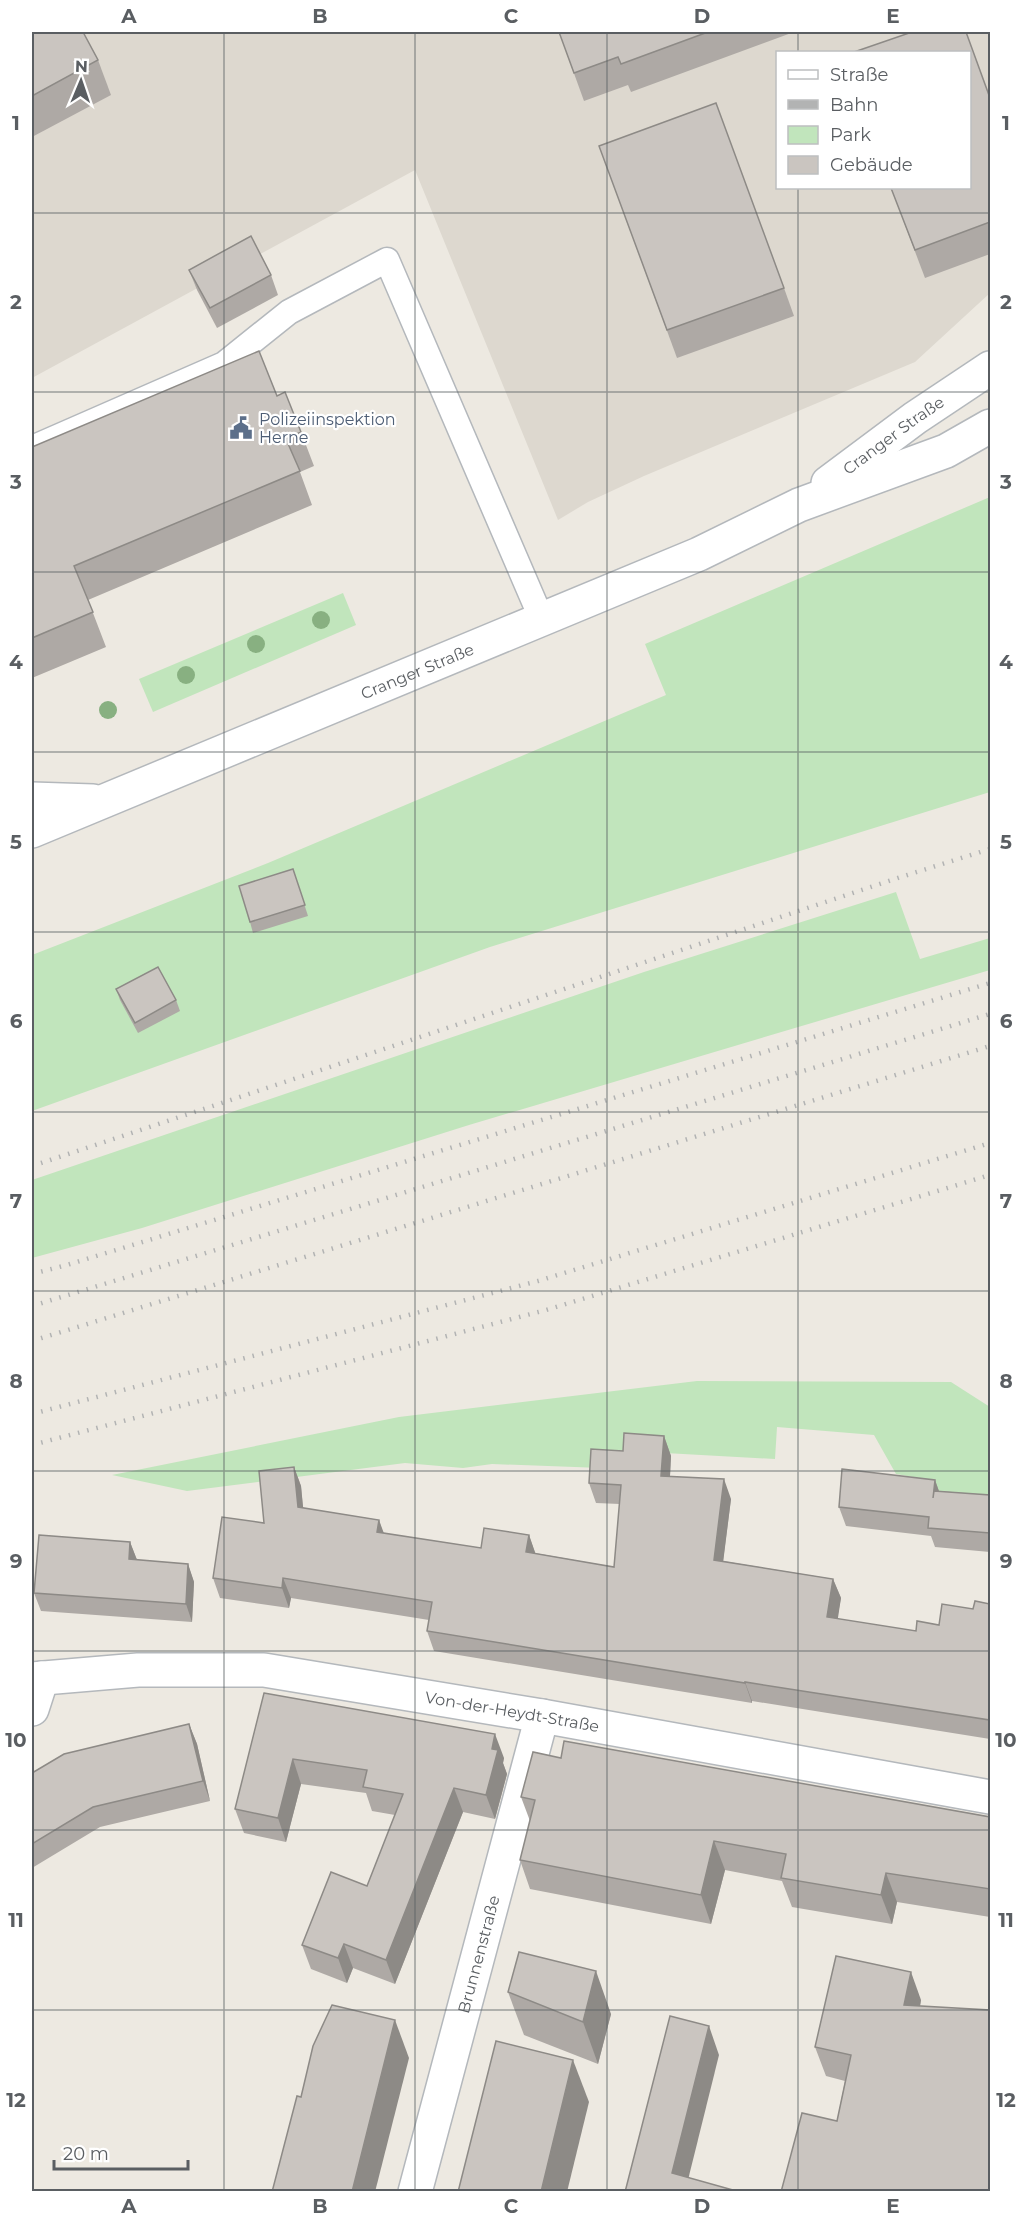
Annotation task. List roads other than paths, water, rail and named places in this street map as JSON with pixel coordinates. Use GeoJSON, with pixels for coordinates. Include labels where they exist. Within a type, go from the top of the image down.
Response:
{"type":"FeatureCollection","features":[{"type":"Feature","properties":{"kind":"street","name":"Cranger Straße"},"geometry":{"type":"LineString","coordinates":[[799,505],[915,418],[990,368]]}},
{"type":"Feature","properties":{"kind":"street","name":"Cranger Straße"},"geometry":{"type":"LineString","coordinates":[[32,831],[699,554],[799,505],[946,451],[990,426]]}},
{"type":"Feature","properties":{"kind":"street"},"geometry":{"type":"LineString","coordinates":[[32,799],[104,801]]}},
{"type":"Feature","properties":{"kind":"street","name":"Von-der-Heydt-Straße"},"geometry":{"type":"LineString","coordinates":[[37,1678],[138,1670],[264,1670],[542,1716],[990,1797]]}},
{"type":"Feature","properties":{"kind":"street"},"geometry":{"type":"LineString","coordinates":[[32,1709],[37,1678]]}},
{"type":"Feature","properties":{"kind":"street","name":"Brunnenstraße"},"geometry":{"type":"LineString","coordinates":[[415,2192],[542,1716]]}},
{"type":"Feature","properties":{"kind":"lane"},"geometry":{"type":"LineString","coordinates":[[32,448],[224,364],[290,312],[387,260],[542,620]]}},
{"type":"Feature","properties":{"kind":"railway"},"geometry":{"type":"LineString","coordinates":[[32,1166],[990,849]]}},
{"type":"Feature","properties":{"kind":"railway"},"geometry":{"type":"LineString","coordinates":[[32,1274],[990,983]]}},
{"type":"Feature","properties":{"kind":"railway"},"geometry":{"type":"LineString","coordinates":[[32,1306],[990,1014]]}},
{"type":"Feature","properties":{"kind":"railway"},"geometry":{"type":"LineString","coordinates":[[32,1341],[990,1046]]}},
{"type":"Feature","properties":{"kind":"railway"},"geometry":{"type":"LineString","coordinates":[[32,1414],[538,1281],[990,1143]]}},
{"type":"Feature","properties":{"kind":"railway"},"geometry":{"type":"LineString","coordinates":[[32,1445],[546,1310],[990,1175]]}},
{"type":"Feature","properties":{"kind":"place","name":"Polizeiinspektion Herne"},"geometry":{"type":"Point","coordinates":[241,428]}}]}
